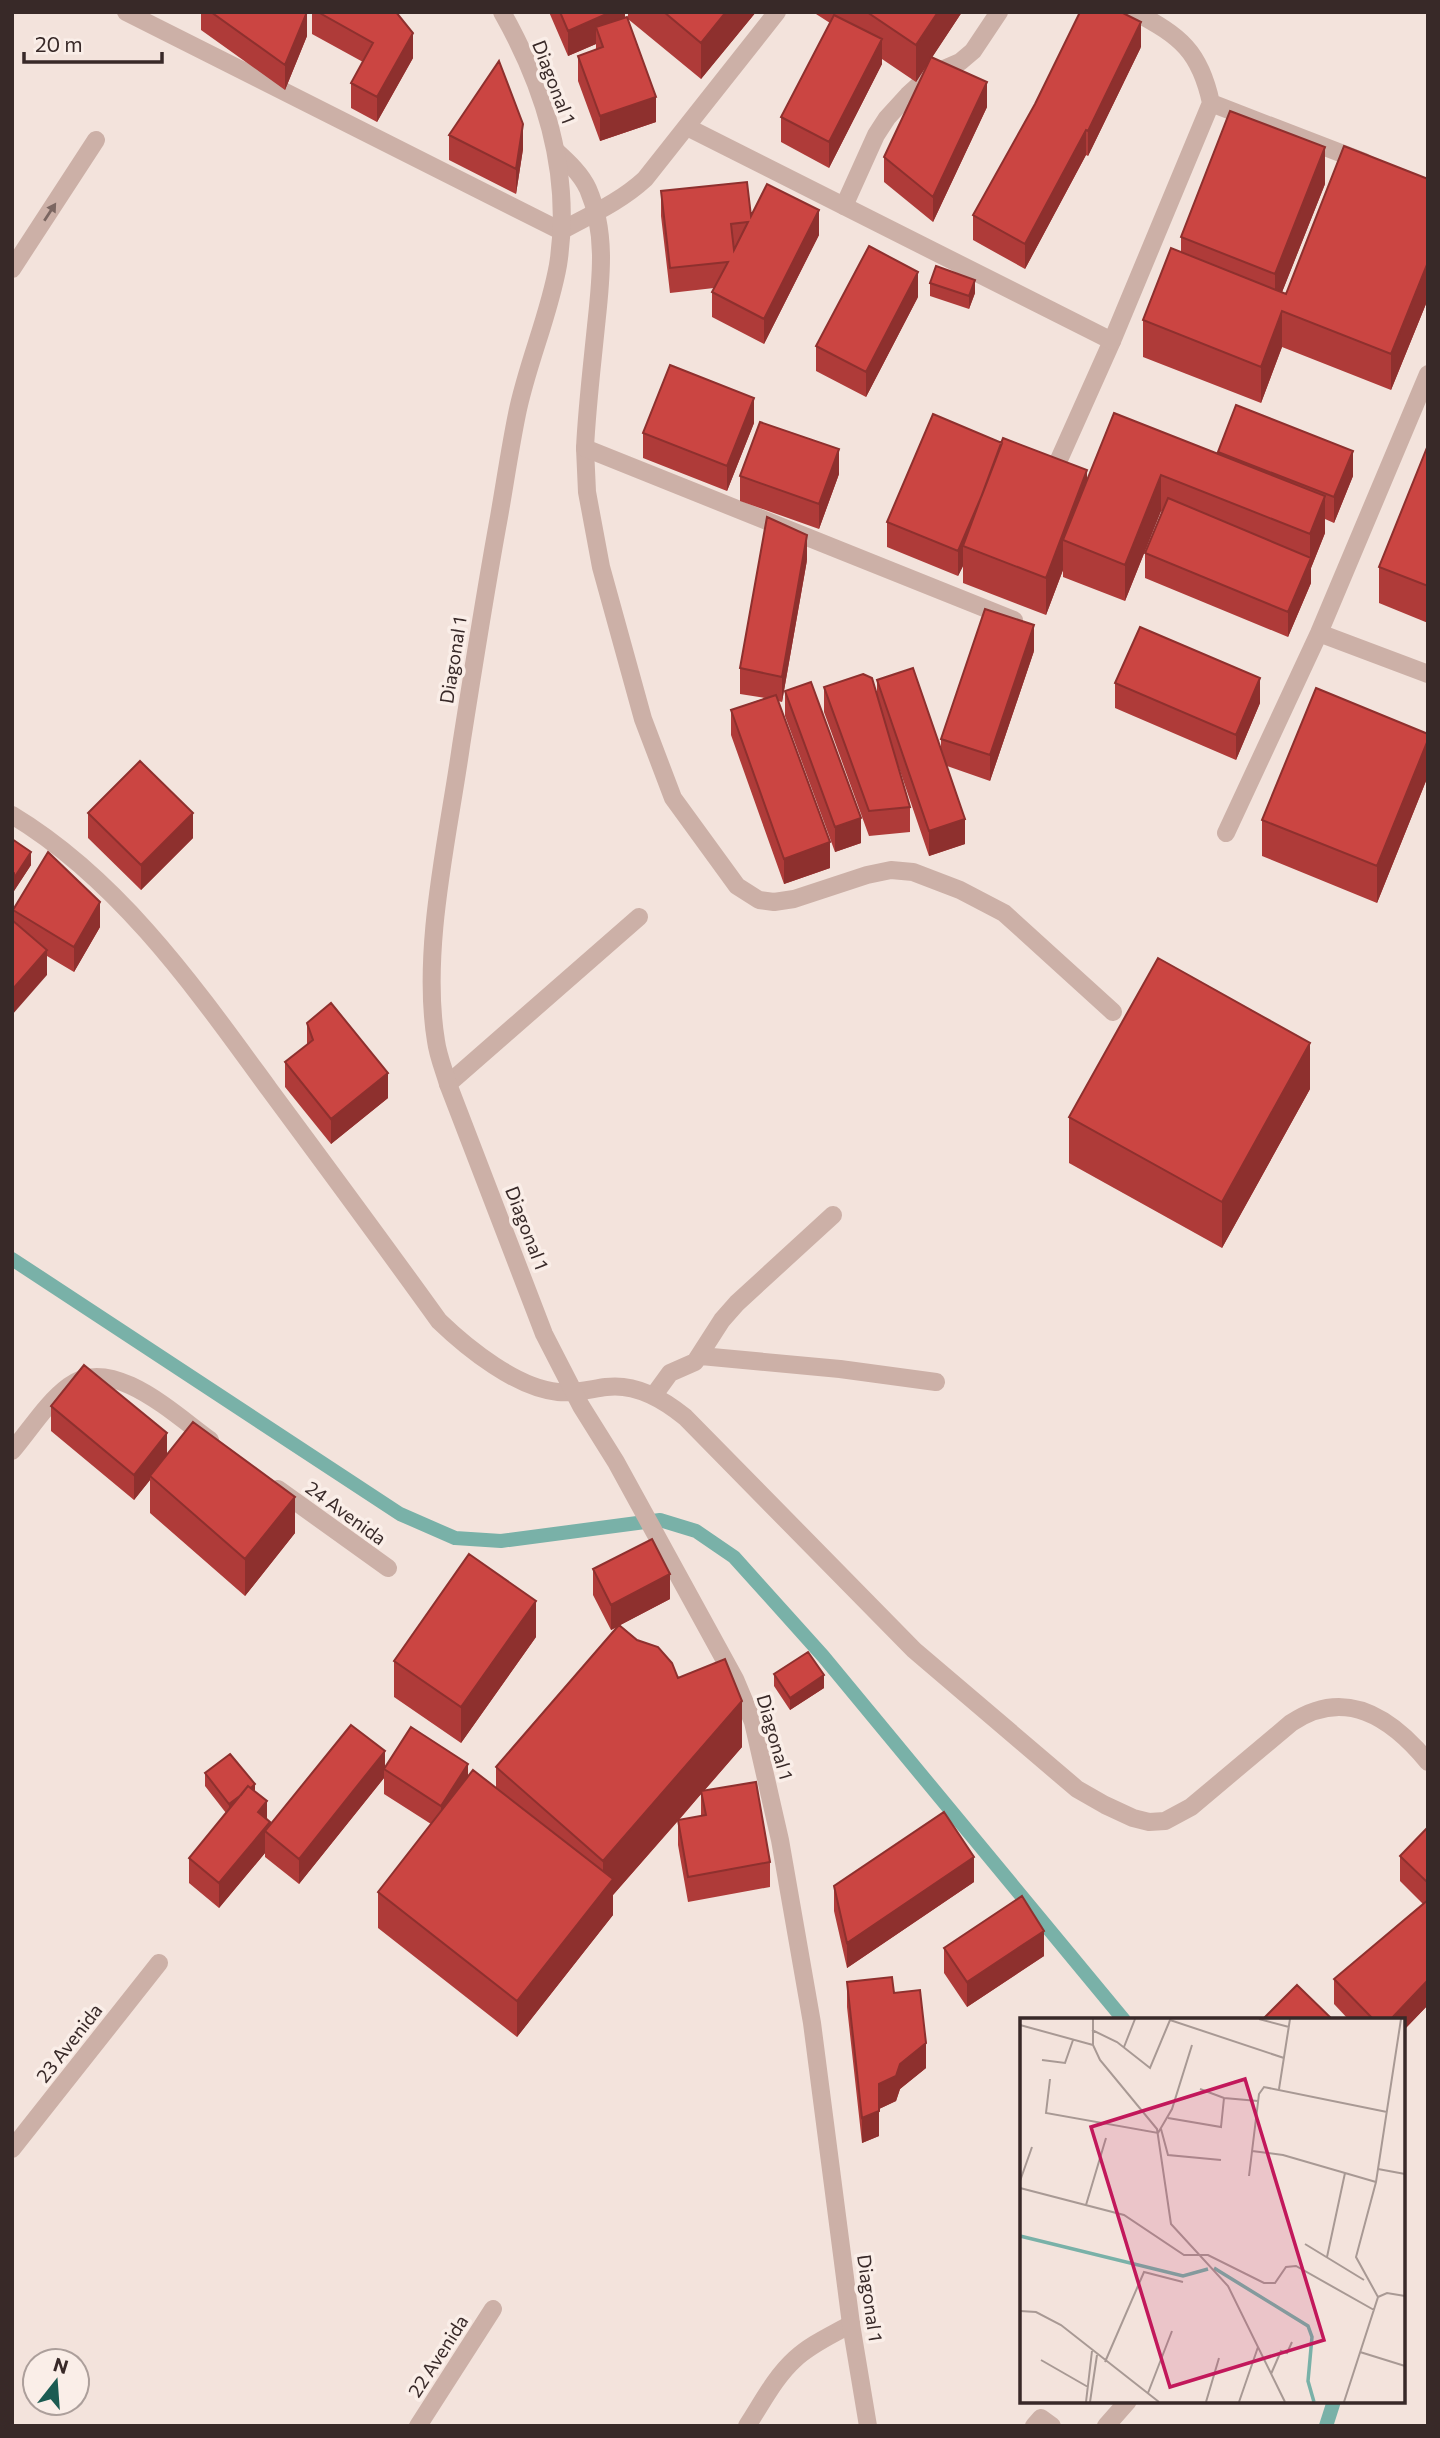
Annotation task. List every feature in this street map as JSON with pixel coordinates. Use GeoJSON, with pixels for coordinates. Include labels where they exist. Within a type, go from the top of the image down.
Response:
{"type":"FeatureCollection","features":[{"type":"Feature","properties":{"kind":"street"},"geometry":{"type":"LineString","coordinates":[[126,12],[561,231],[630,193],[687,127],[776,12]]}},
{"type":"Feature","properties":{"kind":"street","name":"Diagonal 1"},"geometry":{"type":"LineString","coordinates":[[502,12],[533,75],[557,152],[563,193],[561,231],[558,265],[548,307],[529,363],[514,428],[475,652],[434,932],[432,1006],[436,1044],[448,1084],[544,1334],[573,1392],[616,1462],[746,1703],[780,1840],[812,2023],[851,2324],[868,2426]]}},
{"type":"Feature","properties":{"kind":"street"},"geometry":{"type":"LineString","coordinates":[[844,206],[876,135],[887,118],[908,94],[930,75],[960,62],[973,51],[999,12]]}},
{"type":"Feature","properties":{"kind":"street"},"geometry":{"type":"LineString","coordinates":[[1052,473],[1112,341],[1211,103],[1206,79],[1197,59],[1177,38],[1135,12]]}},
{"type":"Feature","properties":{"kind":"street"},"geometry":{"type":"LineString","coordinates":[[1211,103],[1377,167]]}},
{"type":"Feature","properties":{"kind":"street"},"geometry":{"type":"LineString","coordinates":[[687,127],[1112,341]]}},
{"type":"Feature","properties":{"kind":"street"},"geometry":{"type":"LineString","coordinates":[[12,269],[96,140]]}},
{"type":"Feature","properties":{"kind":"street"},"geometry":{"type":"LineString","coordinates":[[557,152],[587,187],[596,212],[602,243],[585,448],[587,492],[601,568],[643,719],[674,798],[721,867],[737,886],[759,900],[774,902],[794,899],[891,870],[913,872],[960,890],[1004,913],[1113,1012]]}},
{"type":"Feature","properties":{"kind":"street"},"geometry":{"type":"LineString","coordinates":[[1226,833],[1319,633],[1428,374]]}},
{"type":"Feature","properties":{"kind":"street"},"geometry":{"type":"LineString","coordinates":[[585,448],[1027,625]]}},
{"type":"Feature","properties":{"kind":"street"},"geometry":{"type":"LineString","coordinates":[[1319,633],[1428,674]]}},
{"type":"Feature","properties":{"kind":"street"},"geometry":{"type":"LineString","coordinates":[[12,815],[57,846],[99,881],[194,987],[439,1321],[459,1340],[518,1379],[541,1388],[559,1392],[611,1386],[633,1389],[654,1395],[685,1417],[914,1650],[1077,1789],[1133,1818],[1149,1822],[1165,1821],[1191,1807],[1306,1713],[1347,1706],[1392,1725],[1412,1742],[1428,1762]]}},
{"type":"Feature","properties":{"kind":"street"},"geometry":{"type":"LineString","coordinates":[[448,1084],[639,917]]}},
{"type":"Feature","properties":{"kind":"street"},"geometry":{"type":"LineString","coordinates":[[654,1395],[670,1373],[695,1362],[701,1356],[716,1330],[737,1303],[833,1215]]}},
{"type":"Feature","properties":{"kind":"street"},"geometry":{"type":"LineString","coordinates":[[701,1356],[840,1369],[936,1382]]}},
{"type":"Feature","properties":{"kind":"street"},"geometry":{"type":"LineString","coordinates":[[12,1451],[62,1392],[84,1378],[97,1376],[117,1379],[140,1390],[219,1447]]}},
{"type":"Feature","properties":{"kind":"street","name":"24 Avenida"},"geometry":{"type":"LineString","coordinates":[[264,1479],[388,1569]]}},
{"type":"Feature","properties":{"kind":"street","name":"23 Avenida"},"geometry":{"type":"LineString","coordinates":[[12,2149],[159,1963]]}},
{"type":"Feature","properties":{"kind":"street","name":"22 Avenida"},"geometry":{"type":"LineString","coordinates":[[418,2426],[493,2309]]}},
{"type":"Feature","properties":{"kind":"street"},"geometry":{"type":"LineString","coordinates":[[747,2426],[791,2363],[811,2346],[851,2324]]}},
{"type":"Feature","properties":{"kind":"street"},"geometry":{"type":"LineString","coordinates":[[1106,2426],[1126,2403]]}},
{"type":"Feature","properties":{"kind":"street"},"geometry":{"type":"LineString","coordinates":[[1034,2426],[1041,2418],[1052,2426]]}},
{"type":"Feature","properties":{"kind":"building"},"geometry":{"type":"Polygon","coordinates":[[[211,12],[307,12],[285,65],[211,12]]]}},
{"type":"Feature","properties":{"kind":"building"},"geometry":{"type":"Polygon","coordinates":[[[318,12],[396,12],[413,33],[377,97],[351,83],[373,43],[318,12]]]}},
{"type":"Feature","properties":{"kind":"building"},"geometry":{"type":"Polygon","coordinates":[[[560,12],[611,12],[568,31],[560,12]]]}},
{"type":"Feature","properties":{"kind":"building"},"geometry":{"type":"Polygon","coordinates":[[[664,12],[726,12],[701,43],[664,12]]]}},
{"type":"Feature","properties":{"kind":"building"},"geometry":{"type":"Polygon","coordinates":[[[867,12],[938,12],[916,45],[867,12]]]}},
{"type":"Feature","properties":{"kind":"building"},"geometry":{"type":"Polygon","coordinates":[[[1080,12],[1121,12],[1141,22],[1088,131],[1086,130],[1025,244],[973,215],[1035,104],[1080,12]]]}},
{"type":"Feature","properties":{"kind":"building"},"geometry":{"type":"Polygon","coordinates":[[[834,15],[882,39],[829,142],[781,117],[834,15]]]}},
{"type":"Feature","properties":{"kind":"building"},"geometry":{"type":"Polygon","coordinates":[[[627,17],[656,97],[600,116],[578,56],[603,47],[596,27],[627,17]]]}},
{"type":"Feature","properties":{"kind":"building"},"geometry":{"type":"Polygon","coordinates":[[[931,57],[987,82],[933,197],[884,157],[931,57]]]}},
{"type":"Feature","properties":{"kind":"building"},"geometry":{"type":"Polygon","coordinates":[[[499,61],[523,124],[516,169],[449,135],[499,61]]]}},
{"type":"Feature","properties":{"kind":"building"},"geometry":{"type":"Polygon","coordinates":[[[1230,111],[1325,147],[1275,274],[1181,237],[1230,111]]]}},
{"type":"Feature","properties":{"kind":"building"},"geometry":{"type":"Polygon","coordinates":[[[1344,146],[1428,179],[1428,262],[1391,354],[1282,311],[1261,367],[1143,320],[1171,248],[1286,294],[1344,146]]]}},
{"type":"Feature","properties":{"kind":"building"},"geometry":{"type":"Polygon","coordinates":[[[747,182],[751,216],[767,184],[819,210],[764,319],[712,292],[728,262],[670,268],[661,191],[747,182]],[[748,222],[731,224],[734,250],[748,222]]]}},
{"type":"Feature","properties":{"kind":"building"},"geometry":{"type":"Polygon","coordinates":[[[869,246],[918,272],[866,372],[816,346],[869,246]]]}},
{"type":"Feature","properties":{"kind":"building"},"geometry":{"type":"Polygon","coordinates":[[[936,266],[975,280],[969,296],[930,283],[936,266]]]}},
{"type":"Feature","properties":{"kind":"building"},"geometry":{"type":"Polygon","coordinates":[[[670,365],[754,398],[727,466],[643,433],[670,365]]]}},
{"type":"Feature","properties":{"kind":"building"},"geometry":{"type":"Polygon","coordinates":[[[1236,405],[1353,451],[1334,497],[1218,452],[1236,405]]]}},
{"type":"Feature","properties":{"kind":"building"},"geometry":{"type":"Polygon","coordinates":[[[1114,413],[1325,496],[1310,534],[1161,475],[1125,565],[1063,540],[1114,413]]]}},
{"type":"Feature","properties":{"kind":"building"},"geometry":{"type":"Polygon","coordinates":[[[933,414],[1002,443],[958,551],[887,522],[933,414]]]}},
{"type":"Feature","properties":{"kind":"building"},"geometry":{"type":"Polygon","coordinates":[[[760,422],[839,449],[819,504],[740,476],[760,422]]]}},
{"type":"Feature","properties":{"kind":"building"},"geometry":{"type":"Polygon","coordinates":[[[1003,438],[1087,470],[1046,578],[963,546],[1003,438]]]}},
{"type":"Feature","properties":{"kind":"building"},"geometry":{"type":"Polygon","coordinates":[[[1428,445],[1428,586],[1379,567],[1428,445]]]}},
{"type":"Feature","properties":{"kind":"building"},"geometry":{"type":"Polygon","coordinates":[[[1168,498],[1311,558],[1288,612],[1145,553],[1168,498]]]}},
{"type":"Feature","properties":{"kind":"building"},"geometry":{"type":"Polygon","coordinates":[[[767,517],[807,535],[782,677],[740,668],[767,517]]]}},
{"type":"Feature","properties":{"kind":"building"},"geometry":{"type":"Polygon","coordinates":[[[985,609],[1034,625],[990,755],[941,739],[985,609]]]}},
{"type":"Feature","properties":{"kind":"building"},"geometry":{"type":"Polygon","coordinates":[[[1140,627],[1260,678],[1236,735],[1115,683],[1140,627]]]}},
{"type":"Feature","properties":{"kind":"building"},"geometry":{"type":"Polygon","coordinates":[[[913,668],[965,819],[929,831],[877,680],[913,668]]]}},
{"type":"Feature","properties":{"kind":"building"},"geometry":{"type":"Polygon","coordinates":[[[863,674],[872,678],[910,807],[869,811],[824,687],[863,674]]]}},
{"type":"Feature","properties":{"kind":"building"},"geometry":{"type":"Polygon","coordinates":[[[811,682],[861,818],[835,827],[785,691],[811,682]]]}},
{"type":"Feature","properties":{"kind":"building"},"geometry":{"type":"Polygon","coordinates":[[[1316,688],[1428,734],[1428,740],[1377,866],[1262,820],[1316,688]]]}},
{"type":"Feature","properties":{"kind":"building"},"geometry":{"type":"Polygon","coordinates":[[[776,695],[830,842],[784,859],[731,710],[776,695]]]}},
{"type":"Feature","properties":{"kind":"building"},"geometry":{"type":"Polygon","coordinates":[[[140,761],[193,813],[141,865],[88,813],[140,761]]]}},
{"type":"Feature","properties":{"kind":"building"},"geometry":{"type":"Polygon","coordinates":[[[12,839],[31,852],[14,878],[12,872],[12,839]]]}},
{"type":"Feature","properties":{"kind":"building"},"geometry":{"type":"Polygon","coordinates":[[[48,852],[100,902],[74,947],[13,910],[48,852]]]}},
{"type":"Feature","properties":{"kind":"building"},"geometry":{"type":"Polygon","coordinates":[[[12,920],[47,950],[12,990],[12,920]]]}},
{"type":"Feature","properties":{"kind":"building"},"geometry":{"type":"Polygon","coordinates":[[[1158,958],[1310,1043],[1222,1202],[1069,1117],[1158,958]]]}},
{"type":"Feature","properties":{"kind":"building"},"geometry":{"type":"Polygon","coordinates":[[[331,1003],[388,1073],[331,1119],[285,1062],[313,1040],[307,1023],[331,1003]]]}},
{"type":"Feature","properties":{"kind":"building"},"geometry":{"type":"Polygon","coordinates":[[[84,1365],[167,1433],[134,1475],[51,1406],[84,1365]]]}},
{"type":"Feature","properties":{"kind":"building"},"geometry":{"type":"Polygon","coordinates":[[[193,1422],[295,1497],[245,1559],[150,1476],[193,1422]]]}},
{"type":"Feature","properties":{"kind":"building"},"geometry":{"type":"Polygon","coordinates":[[[652,1539],[670,1574],[611,1605],[593,1569],[652,1539]]]}},
{"type":"Feature","properties":{"kind":"building"},"geometry":{"type":"Polygon","coordinates":[[[469,1554],[536,1601],[461,1707],[394,1661],[469,1554]]]}},
{"type":"Feature","properties":{"kind":"building"},"geometry":{"type":"Polygon","coordinates":[[[619,1625],[637,1640],[658,1647],[672,1663],[678,1678],[725,1659],[742,1701],[603,1861],[496,1767],[619,1625]]]}},
{"type":"Feature","properties":{"kind":"building"},"geometry":{"type":"Polygon","coordinates":[[[808,1652],[824,1675],[790,1698],[774,1674],[808,1652]]]}},
{"type":"Feature","properties":{"kind":"building"},"geometry":{"type":"Polygon","coordinates":[[[351,1725],[385,1751],[299,1859],[265,1831],[351,1725]]]}},
{"type":"Feature","properties":{"kind":"building"},"geometry":{"type":"Polygon","coordinates":[[[411,1727],[468,1764],[441,1806],[384,1769],[411,1727]]]}},
{"type":"Feature","properties":{"kind":"building"},"geometry":{"type":"Polygon","coordinates":[[[230,1754],[255,1784],[251,1788],[248,1786],[229,1804],[205,1773],[230,1754]]]}},
{"type":"Feature","properties":{"kind":"building"},"geometry":{"type":"Polygon","coordinates":[[[473,1770],[613,1879],[517,2001],[378,1892],[473,1770]]]}},
{"type":"Feature","properties":{"kind":"building"},"geometry":{"type":"Polygon","coordinates":[[[756,1782],[770,1862],[688,1877],[678,1820],[706,1815],[701,1791],[756,1782]]]}},
{"type":"Feature","properties":{"kind":"building"},"geometry":{"type":"Polygon","coordinates":[[[248,1786],[267,1801],[258,1812],[270,1822],[219,1883],[189,1858],[248,1786]]]}},
{"type":"Feature","properties":{"kind":"building"},"geometry":{"type":"Polygon","coordinates":[[[944,1812],[974,1857],[847,1943],[834,1886],[944,1812]]]}},
{"type":"Feature","properties":{"kind":"building"},"geometry":{"type":"Polygon","coordinates":[[[1428,1827],[1428,1883],[1400,1856],[1428,1827]]]}},
{"type":"Feature","properties":{"kind":"building"},"geometry":{"type":"Polygon","coordinates":[[[1022,1896],[1044,1931],[967,1982],[944,1948],[1022,1896]]]}},
{"type":"Feature","properties":{"kind":"building"},"geometry":{"type":"Polygon","coordinates":[[[1428,1900],[1428,1980],[1392,2018],[1372,2018],[1334,1979],[1428,1900]]]}},
{"type":"Feature","properties":{"kind":"building"},"geometry":{"type":"Polygon","coordinates":[[[892,1977],[894,1993],[920,1990],[926,2043],[900,2064],[896,2076],[879,2084],[879,2111],[862,2118],[847,1982],[892,1977]]]}},
{"type":"Feature","properties":{"kind":"building"},"geometry":{"type":"Polygon","coordinates":[[[1297,1985],[1331,2018],[1264,2018],[1297,1985]]]}},
{"type":"Feature","properties":{"kind":"waterway"},"geometry":{"type":"LineString","coordinates":[[12,1259],[400,1514],[455,1538],[501,1541],[660,1520],[696,1531],[734,1557],[823,1656],[1122,2018]]}},
{"type":"Feature","properties":{"kind":"waterway"},"geometry":{"type":"LineString","coordinates":[[1326,2426],[1333,2403]]}}]}
